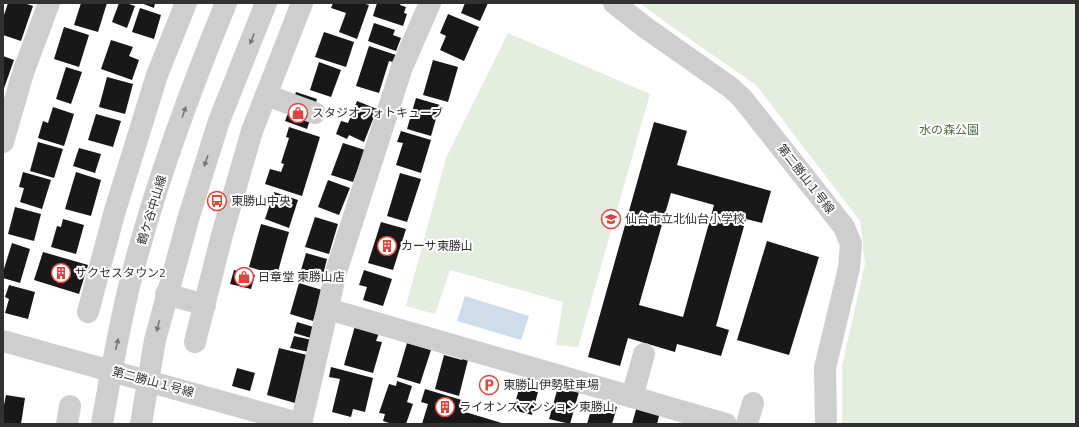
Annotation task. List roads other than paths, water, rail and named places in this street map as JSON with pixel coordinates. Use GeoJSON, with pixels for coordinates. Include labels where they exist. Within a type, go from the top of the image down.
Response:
{"type":"FeatureCollection","features":[{"type":"Feature","properties":{"kind":"street"},"geometry":{"type":"LineString","coordinates":[[3,142],[23,73],[49,3]]}},
{"type":"Feature","properties":{"kind":"street"},"geometry":{"type":"LineString","coordinates":[[88,312],[114,214],[157,75],[186,3]]}},
{"type":"Feature","properties":{"kind":"street"},"geometry":{"type":"LineString","coordinates":[[141,424],[155,340],[166,294],[189,216],[220,121],[266,3]]}},
{"type":"Feature","properties":{"kind":"street"},"geometry":{"type":"LineString","coordinates":[[302,424],[336,272],[402,67],[430,3]]}},
{"type":"Feature","properties":{"kind":"street","name":"第二勝山１号線"},"geometry":{"type":"LineString","coordinates":[[614,3],[646,28],[730,87],[742,98],[844,227],[851,244],[849,268],[825,368],[826,424]]}},
{"type":"Feature","properties":{"kind":"street","name":"鶴ケ谷中山線"},"geometry":{"type":"LineString","coordinates":[[102,424],[129,287],[152,205],[198,70],[224,4]]}},
{"type":"Feature","properties":{"kind":"street"},"geometry":{"type":"LineString","coordinates":[[195,342],[222,234],[252,131],[299,4]]}},
{"type":"Feature","properties":{"kind":"street"},"geometry":{"type":"LineString","coordinates":[[266,95],[315,113]]}},
{"type":"Feature","properties":{"kind":"street"},"geometry":{"type":"LineString","coordinates":[[220,121],[252,131]]}},
{"type":"Feature","properties":{"kind":"street"},"geometry":{"type":"LineString","coordinates":[[97,278],[129,287]]}},
{"type":"Feature","properties":{"kind":"street"},"geometry":{"type":"LineString","coordinates":[[166,294],[205,305]]}},
{"type":"Feature","properties":{"kind":"street"},"geometry":{"type":"LineString","coordinates":[[328,309],[726,424]]}},
{"type":"Feature","properties":{"kind":"street","name":"第二勝山１号線"},"geometry":{"type":"LineString","coordinates":[[3,341],[302,424]]}},
{"type":"Feature","properties":{"kind":"street"},"geometry":{"type":"LineString","coordinates":[[632,397],[644,354]]}},
{"type":"Feature","properties":{"kind":"street"},"geometry":{"type":"LineString","coordinates":[[747,424],[753,403]]}},
{"type":"Feature","properties":{"kind":"water"},"geometry":{"type":"Polygon","coordinates":[[[465,296],[529,316],[521,340],[457,321],[465,296]]]}},
{"type":"Feature","properties":{"kind":"place","name":"スタジオフォトキューブ"},"geometry":{"type":"Point","coordinates":[298,113]}},
{"type":"Feature","properties":{"kind":"place","name":"東勝山中央"},"geometry":{"type":"Point","coordinates":[217,201]}},
{"type":"Feature","properties":{"kind":"place","name":"仙台市立北仙台小学校"},"geometry":{"type":"Point","coordinates":[611,219]}},
{"type":"Feature","properties":{"kind":"place","name":"カーサ東勝山"},"geometry":{"type":"Point","coordinates":[387,246]}},
{"type":"Feature","properties":{"kind":"place","name":"サクセスタウン2"},"geometry":{"type":"Point","coordinates":[61,273]}},
{"type":"Feature","properties":{"kind":"place","name":"日章堂 東勝山店"},"geometry":{"type":"Point","coordinates":[244,277]}},
{"type":"Feature","properties":{"kind":"place","name":"東勝山伊勢駐車場"},"geometry":{"type":"Point","coordinates":[489,385]}},
{"type":"Feature","properties":{"kind":"place","name":"ライオンズマンション東勝山"},"geometry":{"type":"Point","coordinates":[445,407]}},
{"type":"Feature","properties":{"kind":"park label","name":"水の森公園"},"geometry":{"type":"Point","coordinates":[949,130]}}]}
